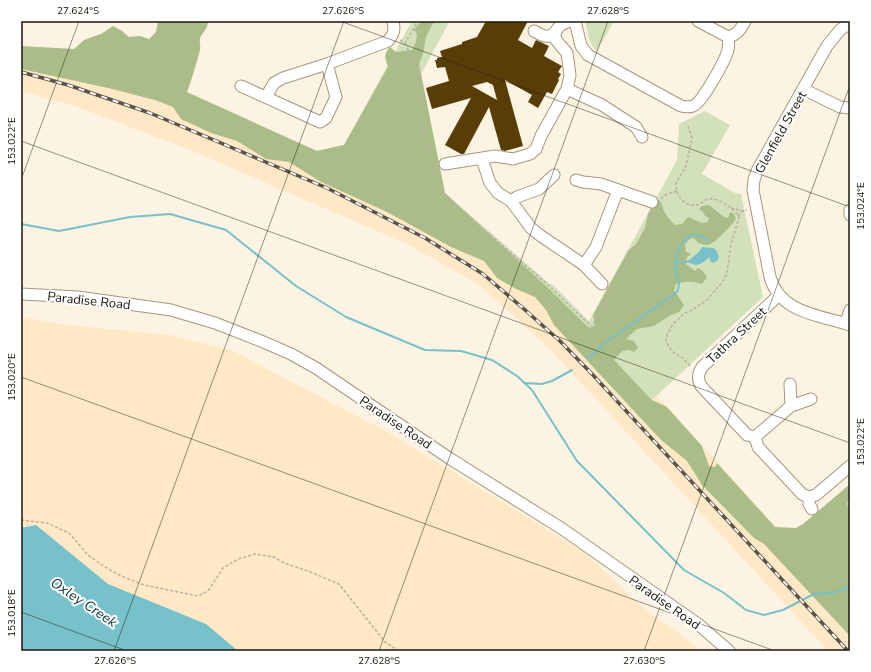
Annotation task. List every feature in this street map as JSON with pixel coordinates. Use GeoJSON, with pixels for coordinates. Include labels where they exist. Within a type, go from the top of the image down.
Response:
{"type":"FeatureCollection","features":[{"type":"Feature","properties":{"kind":"street"},"geometry":{"type":"LineString","coordinates":[[266,97],[274,83],[283,78],[327,64],[388,41],[393,36],[395,29],[393,21]]}},
{"type":"Feature","properties":{"kind":"street"},"geometry":{"type":"LineString","coordinates":[[534,31],[545,37],[549,37],[552,36],[562,23],[570,21]]}},
{"type":"Feature","properties":{"kind":"street"},"geometry":{"type":"LineString","coordinates":[[575,21],[581,46],[588,55],[685,107],[695,106],[703,98],[727,54],[729,44],[728,37]]}},
{"type":"Feature","properties":{"kind":"street"},"geometry":{"type":"LineString","coordinates":[[698,21],[728,37],[734,36],[740,30],[745,21]]}},
{"type":"Feature","properties":{"kind":"street","name":"Glenfield Street"},"geometry":{"type":"LineString","coordinates":[[848,324],[795,308],[785,302],[779,295],[772,281],[753,195],[754,180],[757,170],[827,46],[840,30],[850,23]]}},
{"type":"Feature","properties":{"kind":"street"},"geometry":{"type":"LineString","coordinates":[[445,164],[495,156],[513,159],[530,154],[536,149],[541,136],[567,89],[570,75],[567,54],[556,40],[556,31]]}},
{"type":"Feature","properties":{"kind":"street"},"geometry":{"type":"LineString","coordinates":[[241,86],[320,122],[326,118],[336,97],[327,64]]}},
{"type":"Feature","properties":{"kind":"street"},"geometry":{"type":"LineString","coordinates":[[567,89],[602,105],[636,127],[642,137]]}},
{"type":"Feature","properties":{"kind":"street"},"geometry":{"type":"LineString","coordinates":[[804,89],[840,107],[850,108]]}},
{"type":"Feature","properties":{"kind":"street"},"geometry":{"type":"LineString","coordinates":[[482,159],[490,183],[498,193],[511,201],[531,228],[584,265],[602,284]]}},
{"type":"Feature","properties":{"kind":"street"},"geometry":{"type":"LineString","coordinates":[[511,201],[516,197],[539,189],[554,175]]}},
{"type":"Feature","properties":{"kind":"street"},"geometry":{"type":"LineString","coordinates":[[576,180],[601,184],[652,202]]}},
{"type":"Feature","properties":{"kind":"street"},"geometry":{"type":"LineString","coordinates":[[584,265],[596,247],[618,190]]}},
{"type":"Feature","properties":{"kind":"street"},"geometry":{"type":"LineString","coordinates":[[850,210],[850,215]]}},
{"type":"Feature","properties":{"kind":"street","name":"Paradise Road"},"geometry":{"type":"LineString","coordinates":[[21,294],[78,297],[171,310],[215,323],[291,354],[316,368],[449,458],[560,528],[698,624],[729,651]]}},
{"type":"Feature","properties":{"kind":"street","name":"Tathra Street"},"geometry":{"type":"LineString","coordinates":[[756,437],[747,435],[701,386],[698,380],[699,373],[702,367],[779,295]]}},
{"type":"Feature","properties":{"kind":"street"},"geometry":{"type":"LineString","coordinates":[[848,324],[850,310]]}},
{"type":"Feature","properties":{"kind":"street"},"geometry":{"type":"LineString","coordinates":[[790,384],[791,406]]}},
{"type":"Feature","properties":{"kind":"street"},"geometry":{"type":"LineString","coordinates":[[811,399],[791,406],[756,437],[758,447],[802,494],[809,497],[816,495],[850,466]]}},
{"type":"Feature","properties":{"kind":"street"},"geometry":{"type":"LineString","coordinates":[[809,497],[812,509]]}},
{"type":"Feature","properties":{"kind":"path"},"geometry":{"type":"LineString","coordinates":[[393,36],[405,43],[418,21]]}},
{"type":"Feature","properties":{"kind":"path"},"geometry":{"type":"LineString","coordinates":[[688,126],[692,138],[684,170],[676,183],[678,195],[683,201],[690,205],[699,204],[710,199],[724,203],[738,216],[738,222],[731,244],[727,272],[724,280],[707,300],[692,310],[686,312],[673,324],[666,338],[666,343],[674,353],[683,358],[695,371],[699,373]]}},
{"type":"Feature","properties":{"kind":"path"},"geometry":{"type":"LineString","coordinates":[[731,208],[743,211],[747,210]]}},
{"type":"Feature","properties":{"kind":"path"},"geometry":{"type":"LineString","coordinates":[[738,216],[743,211]]}},
{"type":"Feature","properties":{"kind":"path"},"geometry":{"type":"LineString","coordinates":[[21,520],[47,522],[69,533],[88,554],[105,567],[121,576],[144,585],[187,592],[198,596],[208,591],[223,568],[238,559],[255,554],[274,557],[284,563],[308,570],[339,584],[385,642],[399,651]]}},
{"type":"Feature","properties":{"kind":"shaded area"},"geometry":{"type":"Polygon","coordinates":[[[21,46],[402,194],[588,333],[653,400],[657,396],[850,608],[850,651],[828,651],[551,350],[478,284],[407,244],[193,151],[72,105],[21,91],[21,46]]]}},
{"type":"Feature","properties":{"kind":"shaded area"},"geometry":{"type":"Polygon","coordinates":[[[21,317],[67,325],[170,335],[231,350],[393,435],[584,552],[640,605],[703,651],[21,651],[21,317]]]}},
{"type":"Feature","properties":{"kind":"green space"},"geometry":{"type":"Polygon","coordinates":[[[158,21],[208,21],[208,24],[200,38],[200,50],[187,92],[317,151],[344,145],[388,67],[385,56],[386,52],[390,47],[396,52],[412,50],[416,42],[417,34],[414,30],[421,21],[434,21],[426,37],[423,54],[419,64],[445,193],[587,326],[591,328],[595,325],[593,315],[628,251],[636,244],[645,228],[648,214],[656,198],[661,202],[666,215],[675,225],[682,224],[688,217],[702,223],[708,222],[709,218],[699,209],[702,206],[709,205],[724,217],[728,218],[730,212],[734,214],[736,219],[734,222],[714,242],[706,245],[698,243],[694,238],[690,239],[685,244],[686,252],[691,254],[687,257],[686,264],[695,271],[698,268],[703,271],[707,277],[702,284],[695,282],[682,282],[676,284],[674,290],[684,305],[679,312],[669,316],[654,326],[637,329],[626,339],[634,341],[638,348],[634,352],[629,350],[622,351],[614,360],[652,400],[667,407],[702,446],[709,466],[715,467],[717,463],[775,527],[796,528],[803,524],[850,484],[850,499],[847,504],[850,508],[850,636],[764,544],[754,538],[702,485],[687,461],[661,440],[554,325],[546,310],[535,297],[516,289],[497,278],[484,261],[451,247],[387,212],[321,182],[289,162],[266,159],[237,141],[211,133],[181,119],[173,107],[155,100],[108,88],[21,69],[21,46],[74,49],[84,40],[101,34],[113,26],[129,37],[140,36],[149,39],[156,32],[158,21]]]}},
{"type":"Feature","properties":{"kind":"green space"},"geometry":{"type":"Polygon","coordinates":[[[412,21],[450,21],[421,74],[445,193],[551,285],[552,284],[589,321],[677,160],[679,124],[705,111],[730,125],[702,174],[735,193],[741,194],[763,297],[652,400],[588,333],[551,299],[316,151],[344,145],[412,21]]]}},
{"type":"Feature","properties":{"kind":"green space"},"geometry":{"type":"Polygon","coordinates":[[[585,21],[614,21],[597,51],[590,42],[585,21]]]}},
{"type":"Feature","properties":{"kind":"water"},"geometry":{"type":"Polygon","coordinates":[[[702,247],[713,248],[716,250],[719,257],[718,260],[713,263],[710,261],[710,257],[697,265],[689,263],[688,261],[699,252],[702,247]]]}},
{"type":"Feature","properties":{"kind":"water","name":"Oxley Creek"},"geometry":{"type":"Polygon","coordinates":[[[36,525],[108,584],[206,624],[238,651],[21,651],[21,528],[36,525]]]}},
{"type":"Feature","properties":{"kind":"building"},"geometry":{"type":"Polygon","coordinates":[[[486,21],[528,21],[518,40],[532,48],[536,40],[549,46],[544,56],[562,66],[558,72],[561,74],[558,79],[559,80],[552,94],[547,92],[538,108],[528,102],[532,95],[505,80],[523,146],[505,151],[501,150],[489,107],[464,154],[461,154],[445,145],[471,98],[432,109],[426,88],[449,81],[445,67],[437,68],[435,60],[442,57],[440,51],[462,44],[462,42],[477,37],[486,21]],[[487,82],[472,86],[497,100],[493,85],[487,82]]]}},
{"type":"Feature","properties":{"kind":"waterway"},"geometry":{"type":"LineString","coordinates":[[21,224],[59,231],[130,217],[170,214],[226,230],[296,286],[346,317],[425,350],[461,351],[492,360],[517,376],[532,390],[577,461],[684,570],[724,593],[746,610],[764,615],[783,610],[814,594],[837,592],[850,586]]}},
{"type":"Feature","properties":{"kind":"waterway"},"geometry":{"type":"LineString","coordinates":[[588,358],[605,343],[677,292],[679,280],[675,265],[679,249],[685,239],[694,235],[701,236],[708,241]]}},
{"type":"Feature","properties":{"kind":"waterway"},"geometry":{"type":"LineString","coordinates":[[675,264],[691,261]]}},
{"type":"Feature","properties":{"kind":"waterway"},"geometry":{"type":"LineString","coordinates":[[524,383],[542,384],[552,381],[572,370]]}},
{"type":"Feature","properties":{"kind":"railway"},"geometry":{"type":"LineString","coordinates":[[21,72],[68,85],[150,113],[327,188],[425,238],[483,274],[560,341],[592,374],[848,651]]}}]}
